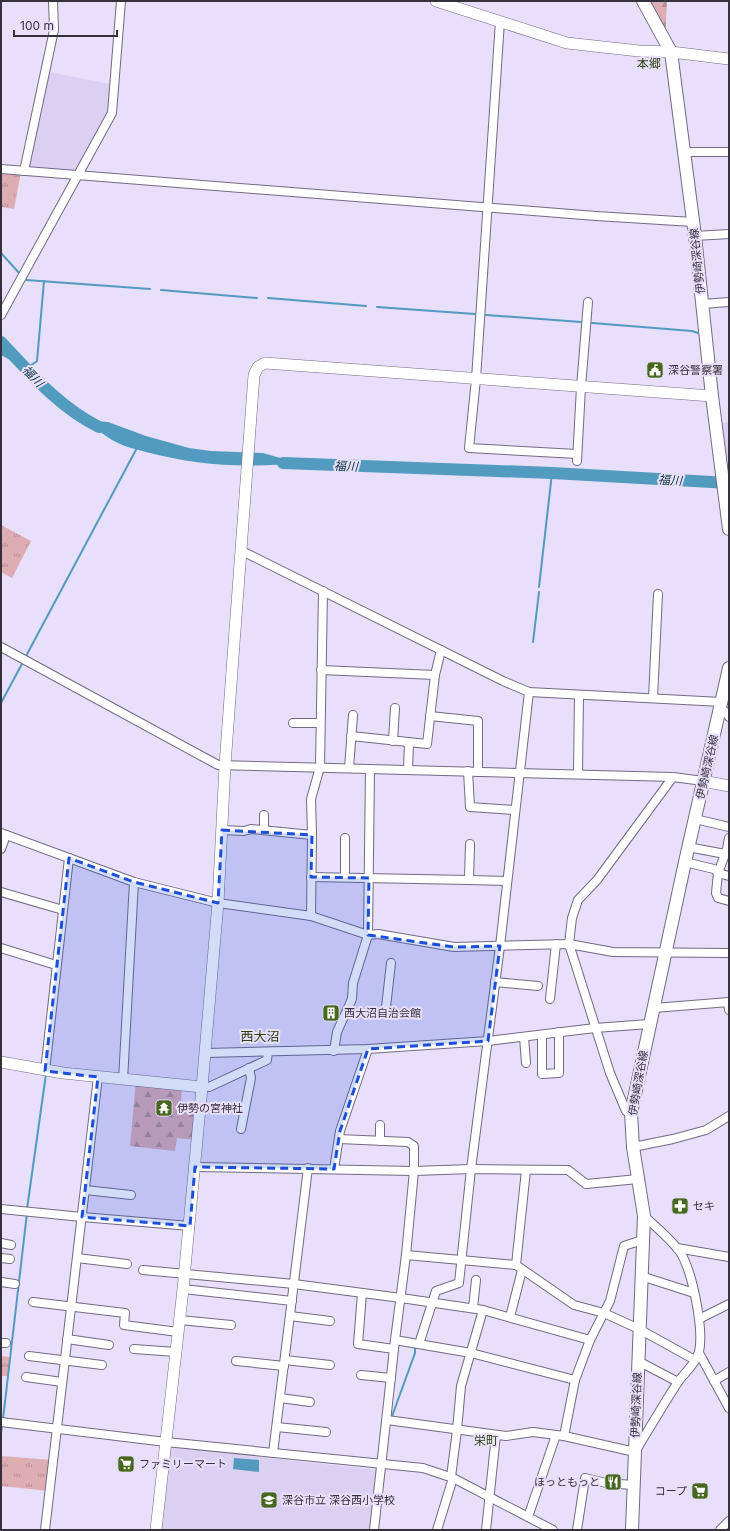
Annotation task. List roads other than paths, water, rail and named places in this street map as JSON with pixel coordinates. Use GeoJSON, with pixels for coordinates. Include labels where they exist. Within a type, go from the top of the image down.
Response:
{"type":"FeatureCollection","features":[{"type":"Feature","properties":{"kind":"main road","name":"伊勢崎深谷線"},"geometry":{"type":"LineString","coordinates":[[645,2],[671,52],[695,236],[712,396],[724,467],[729,529]]}},
{"type":"Feature","properties":{"kind":"main road","name":"伊勢崎深谷線"},"geometry":{"type":"LineString","coordinates":[[632,1530],[644,1216],[633,1147],[631,1113],[688,846],[703,781],[724,709],[729,668]]}},
{"type":"Feature","properties":{"kind":"street"},"geometry":{"type":"LineString","coordinates":[[24,170],[54,30],[53,1]]}},
{"type":"Feature","properties":{"kind":"street"},"geometry":{"type":"LineString","coordinates":[[1,315],[112,113],[121,1]]}},
{"type":"Feature","properties":{"kind":"street"},"geometry":{"type":"LineString","coordinates":[[436,1],[567,43],[639,51],[671,52],[729,59]]}},
{"type":"Feature","properties":{"kind":"street"},"geometry":{"type":"LineString","coordinates":[[500,21],[476,379],[469,448],[577,457],[588,302]]}},
{"type":"Feature","properties":{"kind":"street"},"geometry":{"type":"LineString","coordinates":[[684,152],[729,152]]}},
{"type":"Feature","properties":{"kind":"street"},"geometry":{"type":"LineString","coordinates":[[1,169],[693,222]]}},
{"type":"Feature","properties":{"kind":"street"},"geometry":{"type":"LineString","coordinates":[[695,236],[729,234]]}},
{"type":"Feature","properties":{"kind":"street"},"geometry":{"type":"LineString","coordinates":[[702,304],[729,302]]}},
{"type":"Feature","properties":{"kind":"street"},"geometry":{"type":"LineString","coordinates":[[156,1530],[184,1289],[206,1053],[218,903],[226,765],[250,448],[254,375],[258,367],[265,364],[712,396]]}},
{"type":"Feature","properties":{"kind":"street"},"geometry":{"type":"LineString","coordinates":[[242,551],[323,590],[503,681],[529,692],[653,698],[724,709]]}},
{"type":"Feature","properties":{"kind":"street"},"geometry":{"type":"LineString","coordinates":[[311,916],[311,799],[320,767],[323,590]]}},
{"type":"Feature","properties":{"kind":"street"},"geometry":{"type":"LineString","coordinates":[[653,698],[658,594]]}},
{"type":"Feature","properties":{"kind":"street"},"geometry":{"type":"LineString","coordinates":[[1,647],[218,765],[673,777],[729,786]]}},
{"type":"Feature","properties":{"kind":"street"},"geometry":{"type":"LineString","coordinates":[[351,736],[427,744],[435,675],[441,650]]}},
{"type":"Feature","properties":{"kind":"street"},"geometry":{"type":"LineString","coordinates":[[321,670],[435,675]]}},
{"type":"Feature","properties":{"kind":"street"},"geometry":{"type":"LineString","coordinates":[[418,1344],[436,1291],[459,1283],[471,1169],[500,946],[529,692]]}},
{"type":"Feature","properties":{"kind":"street"},"geometry":{"type":"LineString","coordinates":[[578,774],[579,695]]}},
{"type":"Feature","properties":{"kind":"street"},"geometry":{"type":"LineString","coordinates":[[393,741],[395,708]]}},
{"type":"Feature","properties":{"kind":"street"},"geometry":{"type":"LineString","coordinates":[[349,768],[353,715]]}},
{"type":"Feature","properties":{"kind":"street"},"geometry":{"type":"LineString","coordinates":[[430,716],[478,721],[478,772]]}},
{"type":"Feature","properties":{"kind":"street"},"geometry":{"type":"LineString","coordinates":[[293,723],[320,723]]}},
{"type":"Feature","properties":{"kind":"street"},"geometry":{"type":"LineString","coordinates":[[408,770],[409,742]]}},
{"type":"Feature","properties":{"kind":"street"},"geometry":{"type":"LineString","coordinates":[[334,1051],[337,1032],[352,999],[353,984],[368,935],[370,769]]}},
{"type":"Feature","properties":{"kind":"street"},"geometry":{"type":"LineString","coordinates":[[468,771],[470,808],[515,810]]}},
{"type":"Feature","properties":{"kind":"street"},"geometry":{"type":"LineString","coordinates":[[631,1113],[626,1111],[610,1073],[569,944],[572,918],[578,900],[597,880],[673,777]]}},
{"type":"Feature","properties":{"kind":"street"},"geometry":{"type":"LineString","coordinates":[[264,815],[264,830]]}},
{"type":"Feature","properties":{"kind":"street"},"geometry":{"type":"LineString","coordinates":[[695,818],[729,826]]}},
{"type":"Feature","properties":{"kind":"street"},"geometry":{"type":"LineString","coordinates":[[222,830],[264,830],[312,835]]}},
{"type":"Feature","properties":{"kind":"street"},"geometry":{"type":"LineString","coordinates":[[1,849],[3,834],[134,882],[218,903],[311,916],[368,935],[378,934],[454,948],[569,944],[613,952],[666,954],[729,953]]}},
{"type":"Feature","properties":{"kind":"street"},"geometry":{"type":"LineString","coordinates":[[345,838],[345,877]]}},
{"type":"Feature","properties":{"kind":"street"},"geometry":{"type":"LineString","coordinates":[[729,838],[718,872],[716,893],[718,898],[729,901]]}},
{"type":"Feature","properties":{"kind":"street"},"geometry":{"type":"LineString","coordinates":[[469,880],[470,844]]}},
{"type":"Feature","properties":{"kind":"street"},"geometry":{"type":"LineString","coordinates":[[688,846],[725,854]]}},
{"type":"Feature","properties":{"kind":"street"},"geometry":{"type":"LineString","coordinates":[[46,1071],[56,965],[69,858]]}},
{"type":"Feature","properties":{"kind":"street"},"geometry":{"type":"LineString","coordinates":[[685,862],[714,869],[729,876]]}},
{"type":"Feature","properties":{"kind":"street"},"geometry":{"type":"LineString","coordinates":[[311,877],[507,881]]}},
{"type":"Feature","properties":{"kind":"street"},"geometry":{"type":"LineString","coordinates":[[123,1080],[134,882]]}},
{"type":"Feature","properties":{"kind":"street"},"geometry":{"type":"LineString","coordinates":[[1,892],[63,910]]}},
{"type":"Feature","properties":{"kind":"street"},"geometry":{"type":"LineString","coordinates":[[550,999],[556,944]]}},
{"type":"Feature","properties":{"kind":"street"},"geometry":{"type":"LineString","coordinates":[[1,948],[56,965]]}},
{"type":"Feature","properties":{"kind":"street"},"geometry":{"type":"LineString","coordinates":[[386,1007],[391,963]]}},
{"type":"Feature","properties":{"kind":"street"},"geometry":{"type":"LineString","coordinates":[[495,982],[538,986]]}},
{"type":"Feature","properties":{"kind":"street"},"geometry":{"type":"LineString","coordinates":[[654,1008],[729,1004]]}},
{"type":"Feature","properties":{"kind":"street"},"geometry":{"type":"LineString","coordinates":[[206,1053],[368,1049],[488,1041],[595,1028],[649,1024]]}},
{"type":"Feature","properties":{"kind":"street"},"geometry":{"type":"LineString","coordinates":[[542,1034],[542,1074],[559,1074],[559,1032]]}},
{"type":"Feature","properties":{"kind":"street"},"geometry":{"type":"LineString","coordinates":[[524,1037],[526,1063]]}},
{"type":"Feature","properties":{"kind":"street"},"geometry":{"type":"LineString","coordinates":[[334,1169],[340,1131],[368,1049]]}},
{"type":"Feature","properties":{"kind":"street"},"geometry":{"type":"LineString","coordinates":[[1,1062],[46,1071],[123,1080],[209,1087],[267,1060],[268,1052]]}},
{"type":"Feature","properties":{"kind":"street"},"geometry":{"type":"LineString","coordinates":[[241,1129],[251,1078],[249,1068]]}},
{"type":"Feature","properties":{"kind":"street"},"geometry":{"type":"LineString","coordinates":[[44,1530],[98,1077]]}},
{"type":"Feature","properties":{"kind":"street"},"geometry":{"type":"LineString","coordinates":[[633,1147],[673,1139],[706,1130],[729,1116]]}},
{"type":"Feature","properties":{"kind":"street"},"geometry":{"type":"LineString","coordinates":[[380,1125],[380,1141]]}},
{"type":"Feature","properties":{"kind":"street"},"geometry":{"type":"LineString","coordinates":[[339,1139],[408,1142],[414,1146],[414,1170],[406,1255],[374,1530]]}},
{"type":"Feature","properties":{"kind":"street"},"geometry":{"type":"LineString","coordinates":[[195,1167],[414,1170],[568,1170],[586,1184],[638,1179]]}},
{"type":"Feature","properties":{"kind":"street"},"geometry":{"type":"LineString","coordinates":[[273,1453],[308,1168]]}},
{"type":"Feature","properties":{"kind":"street"},"geometry":{"type":"LineString","coordinates":[[510,1317],[519,1268],[526,1170]]}},
{"type":"Feature","properties":{"kind":"street"},"geometry":{"type":"LineString","coordinates":[[85,1190],[131,1195]]}},
{"type":"Feature","properties":{"kind":"street"},"geometry":{"type":"LineString","coordinates":[[1,1209],[190,1226]]}},
{"type":"Feature","properties":{"kind":"street"},"geometry":{"type":"LineString","coordinates":[[387,1420],[496,1435],[519,1435],[533,1432],[560,1436],[635,1452],[678,1382],[697,1356],[699,1319],[699,1310],[684,1260],[677,1248],[644,1216]]}},
{"type":"Feature","properties":{"kind":"street"},"geometry":{"type":"LineString","coordinates":[[528,1517],[560,1436],[575,1380],[590,1340],[610,1301],[624,1246],[642,1240]]}},
{"type":"Feature","properties":{"kind":"street"},"geometry":{"type":"LineString","coordinates":[[1,1243],[11,1245]]}},
{"type":"Feature","properties":{"kind":"street"},"geometry":{"type":"LineString","coordinates":[[677,1248],[729,1257]]}},
{"type":"Feature","properties":{"kind":"street"},"geometry":{"type":"LineString","coordinates":[[406,1255],[519,1268],[574,1305],[604,1313],[697,1356],[714,1381],[729,1408]]}},
{"type":"Feature","properties":{"kind":"street"},"geometry":{"type":"LineString","coordinates":[[1,1258],[10,1259]]}},
{"type":"Feature","properties":{"kind":"street"},"geometry":{"type":"LineString","coordinates":[[77,1258],[127,1264]]}},
{"type":"Feature","properties":{"kind":"street"},"geometry":{"type":"LineString","coordinates":[[143,1270],[294,1284],[473,1308],[590,1340]]}},
{"type":"Feature","properties":{"kind":"street"},"geometry":{"type":"LineString","coordinates":[[641,1276],[694,1293]]}},
{"type":"Feature","properties":{"kind":"street"},"geometry":{"type":"LineString","coordinates":[[473,1308],[476,1280]]}},
{"type":"Feature","properties":{"kind":"street"},"geometry":{"type":"LineString","coordinates":[[1,1282],[15,1284]]}},
{"type":"Feature","properties":{"kind":"street"},"geometry":{"type":"LineString","coordinates":[[184,1289],[292,1301]]}},
{"type":"Feature","properties":{"kind":"street"},"geometry":{"type":"LineString","coordinates":[[362,1293],[358,1344],[418,1344],[471,1353],[575,1380]]}},
{"type":"Feature","properties":{"kind":"street"},"geometry":{"type":"LineString","coordinates":[[33,1302],[125,1313],[124,1325],[178,1332]]}},
{"type":"Feature","properties":{"kind":"street"},"geometry":{"type":"LineString","coordinates":[[699,1319],[729,1304]]}},
{"type":"Feature","properties":{"kind":"street"},"geometry":{"type":"LineString","coordinates":[[437,1530],[452,1478],[461,1386],[483,1310]]}},
{"type":"Feature","properties":{"kind":"street"},"geometry":{"type":"LineString","coordinates":[[290,1316],[330,1321]]}},
{"type":"Feature","properties":{"kind":"street"},"geometry":{"type":"LineString","coordinates":[[180,1320],[231,1326]]}},
{"type":"Feature","properties":{"kind":"street"},"geometry":{"type":"LineString","coordinates":[[67,1340],[109,1345]]}},
{"type":"Feature","properties":{"kind":"street"},"geometry":{"type":"LineString","coordinates":[[134,1349],[176,1352]]}},
{"type":"Feature","properties":{"kind":"street"},"geometry":{"type":"LineString","coordinates":[[29,1356],[102,1365]]}},
{"type":"Feature","properties":{"kind":"street"},"geometry":{"type":"LineString","coordinates":[[236,1361],[330,1365]]}},
{"type":"Feature","properties":{"kind":"street"},"geometry":{"type":"LineString","coordinates":[[638,1361],[678,1382]]}},
{"type":"Feature","properties":{"kind":"street"},"geometry":{"type":"LineString","coordinates":[[714,1381],[729,1372]]}},
{"type":"Feature","properties":{"kind":"street"},"geometry":{"type":"LineString","coordinates":[[361,1375],[391,1378]]}},
{"type":"Feature","properties":{"kind":"street"},"geometry":{"type":"LineString","coordinates":[[26,1377],[62,1382]]}},
{"type":"Feature","properties":{"kind":"street"},"geometry":{"type":"LineString","coordinates":[[280,1398],[310,1402]]}},
{"type":"Feature","properties":{"kind":"street"},"geometry":{"type":"LineString","coordinates":[[1,1422],[166,1442],[423,1468],[452,1478],[490,1496],[553,1530]]}},
{"type":"Feature","properties":{"kind":"street"},"geometry":{"type":"LineString","coordinates":[[277,1427],[326,1432]]}},
{"type":"Feature","properties":{"kind":"street"},"geometry":{"type":"LineString","coordinates":[[486,1530],[496,1435]]}},
{"type":"Feature","properties":{"kind":"street"},"geometry":{"type":"LineString","coordinates":[[577,1530],[585,1478],[606,1483],[633,1485]]}},
{"type":"Feature","properties":{"kind":"street"},"geometry":{"type":"LineString","coordinates":[[721,1530],[729,1521]]}},
{"type":"Feature","properties":{"kind":"water"},"geometry":{"type":"Polygon","coordinates":[[[1,334],[26,369],[1,355],[1,334]]]}},
{"type":"Feature","properties":{"kind":"water"},"geometry":{"type":"Polygon","coordinates":[[[85,420],[108,422],[146,436],[189,448],[211,451],[263,453],[298,463],[278,465],[222,465],[166,457],[124,446],[105,435],[85,420]]]}},
{"type":"Feature","properties":{"kind":"water"},"geometry":{"type":"Polygon","coordinates":[[[234,1458],[259,1460],[259,1472],[233,1469],[234,1458]]]}},
{"type":"Feature","properties":{"kind":"waterway"},"geometry":{"type":"LineString","coordinates":[[1,253],[20,274]]}},
{"type":"Feature","properties":{"kind":"waterway"},"geometry":{"type":"LineString","coordinates":[[26,280],[150,289]]}},
{"type":"Feature","properties":{"kind":"waterway"},"geometry":{"type":"LineString","coordinates":[[26,369],[37,361],[44,281]]}},
{"type":"Feature","properties":{"kind":"waterway"},"geometry":{"type":"LineString","coordinates":[[161,290],[257,298]]}},
{"type":"Feature","properties":{"kind":"waterway"},"geometry":{"type":"LineString","coordinates":[[268,298],[366,306]]}},
{"type":"Feature","properties":{"kind":"waterway"},"geometry":{"type":"LineString","coordinates":[[377,307],[475,314]]}},
{"type":"Feature","properties":{"kind":"waterway"},"geometry":{"type":"LineString","coordinates":[[486,315],[581,322]]}},
{"type":"Feature","properties":{"kind":"waterway"},"geometry":{"type":"LineString","coordinates":[[592,323],[692,331],[698,333]]}},
{"type":"Feature","properties":{"kind":"waterway","name":"福川"},"geometry":{"type":"LineString","coordinates":[[1,342],[58,400],[71,410],[99,427]]}},
{"type":"Feature","properties":{"kind":"waterway"},"geometry":{"type":"LineString","coordinates":[[25,658],[138,446]]}},
{"type":"Feature","properties":{"kind":"waterway","name":"福川"},"geometry":{"type":"LineString","coordinates":[[283,463],[552,473],[729,483]]}},
{"type":"Feature","properties":{"kind":"waterway"},"geometry":{"type":"LineString","coordinates":[[539,587],[552,473]]}},
{"type":"Feature","properties":{"kind":"waterway"},"geometry":{"type":"LineString","coordinates":[[533,642],[539,592]]}},
{"type":"Feature","properties":{"kind":"waterway"},"geometry":{"type":"LineString","coordinates":[[1,703],[23,662]]}},
{"type":"Feature","properties":{"kind":"waterway"},"geometry":{"type":"LineString","coordinates":[[27,1209],[46,1074]]}},
{"type":"Feature","properties":{"kind":"waterway"},"geometry":{"type":"LineString","coordinates":[[3,1419],[27,1213]]}},
{"type":"Feature","properties":{"kind":"waterway"},"geometry":{"type":"LineString","coordinates":[[429,1299],[433,1289],[435,1288]]}},
{"type":"Feature","properties":{"kind":"waterway"},"geometry":{"type":"LineString","coordinates":[[416,1341],[428,1303]]}},
{"type":"Feature","properties":{"kind":"waterway"},"geometry":{"type":"LineString","coordinates":[[391,1419],[415,1353],[415,1345]]}},
{"type":"Feature","properties":{"kind":"waterway"},"geometry":{"type":"LineString","coordinates":[[1,1434],[2,1424]]}},
{"type":"Feature","properties":{"kind":"place","name":"深谷警察署"},"geometry":{"type":"Point","coordinates":[655,370]}},
{"type":"Feature","properties":{"kind":"place","name":"西大沼自治会館"},"geometry":{"type":"Point","coordinates":[331,1013]}},
{"type":"Feature","properties":{"kind":"place","name":"伊勢の宮神社"},"geometry":{"type":"Point","coordinates":[164,1108]}},
{"type":"Feature","properties":{"kind":"place","name":"セキ"},"geometry":{"type":"Point","coordinates":[680,1206]}},
{"type":"Feature","properties":{"kind":"place","name":"ファミリーマート"},"geometry":{"type":"Point","coordinates":[126,1464]}},
{"type":"Feature","properties":{"kind":"place","name":"ほっともっと"},"geometry":{"type":"Point","coordinates":[613,1482]}},
{"type":"Feature","properties":{"kind":"place","name":"コープ"},"geometry":{"type":"Point","coordinates":[700,1491]}},
{"type":"Feature","properties":{"kind":"place","name":"深谷市立 深谷西小学校"},"geometry":{"type":"Point","coordinates":[269,1500]}},
{"type":"Feature","properties":{"kind":"district","name":"本郷"},"geometry":{"type":"Point","coordinates":[649,63]}},
{"type":"Feature","properties":{"kind":"district","name":"西大沼"},"geometry":{"type":"Point","coordinates":[260,1036]}},
{"type":"Feature","properties":{"kind":"district","name":"栄町"},"geometry":{"type":"Point","coordinates":[486,1440]}}]}
